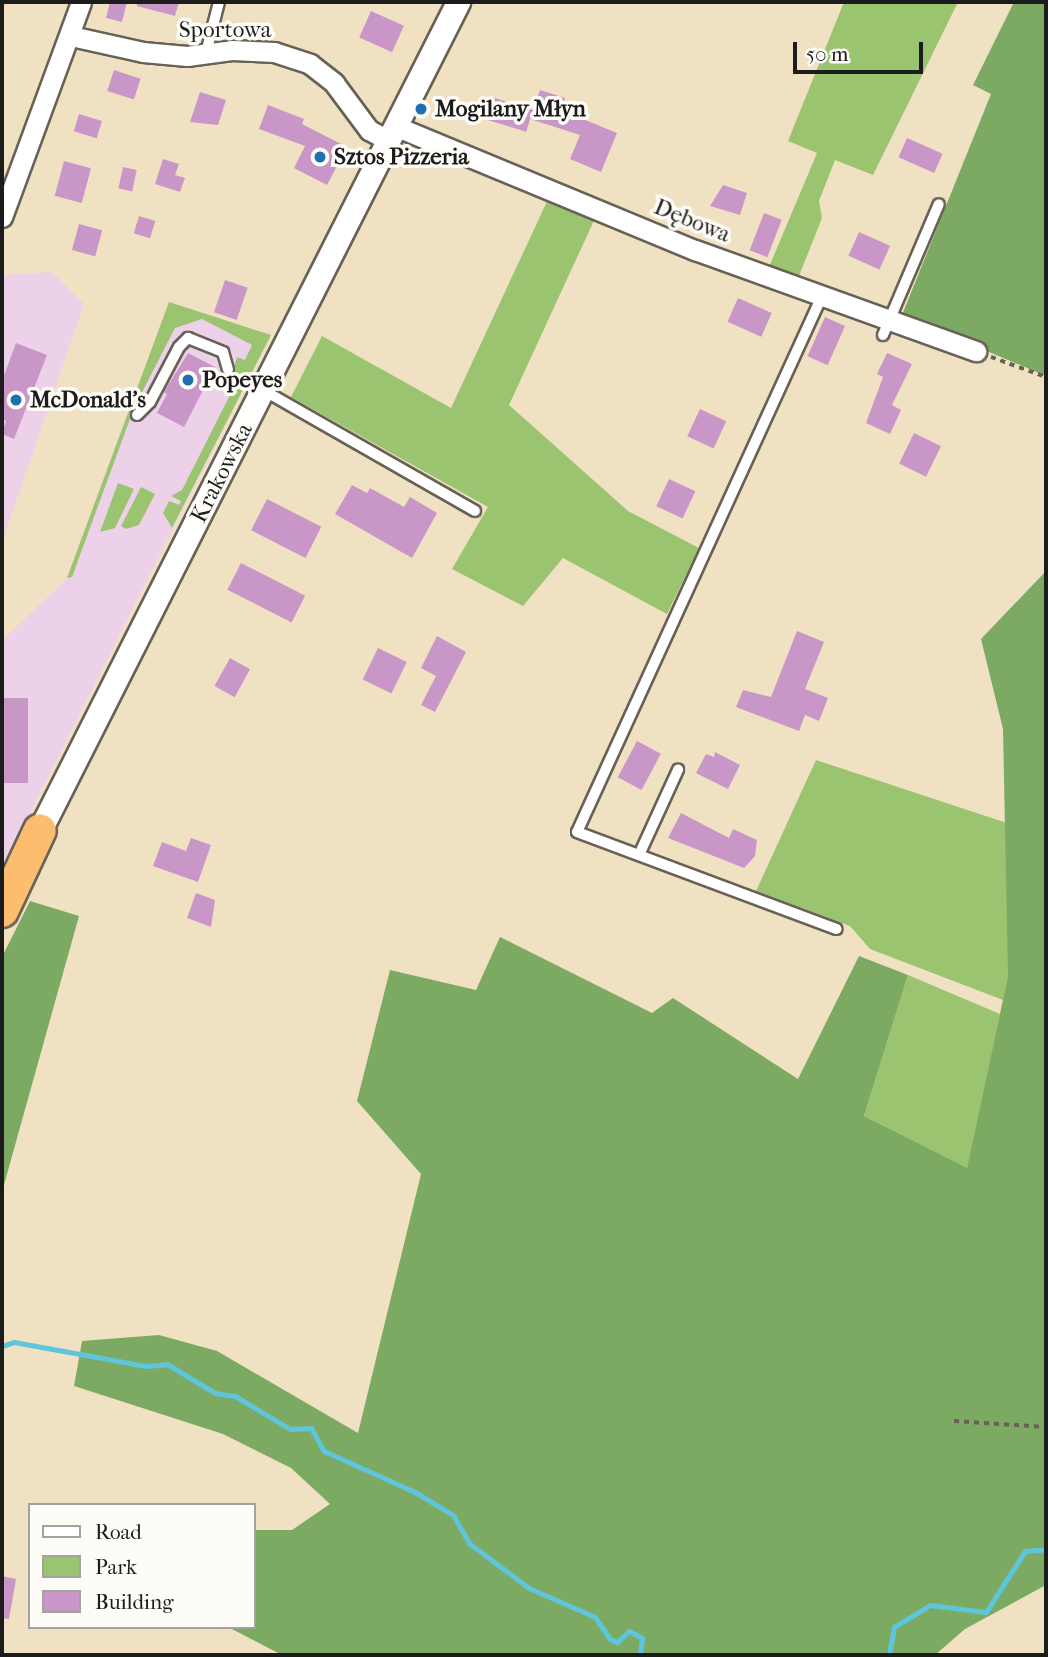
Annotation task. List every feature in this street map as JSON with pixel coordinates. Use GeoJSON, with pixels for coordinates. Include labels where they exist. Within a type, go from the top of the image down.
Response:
{"type":"FeatureCollection","features":[{"type":"Feature","properties":{"kind":"highway"},"geometry":{"type":"LineString","coordinates":[[2,911],[40,830]]}},
{"type":"Feature","properties":{"kind":"street"},"geometry":{"type":"LineString","coordinates":[[2,216],[71,36],[81,2]]}},
{"type":"Feature","properties":{"kind":"street","name":"Krakowska"},"geometry":{"type":"LineString","coordinates":[[40,830],[458,2]]}},
{"type":"Feature","properties":{"kind":"street","name":"Sportowa"},"geometry":{"type":"LineString","coordinates":[[71,36],[143,52],[274,52],[310,64],[334,83],[369,130],[392,133]]}},
{"type":"Feature","properties":{"kind":"street","name":"Dębowa"},"geometry":{"type":"LineString","coordinates":[[392,133],[822,296],[887,328],[975,351]]}},
{"type":"Feature","properties":{"kind":"lane"},"geometry":{"type":"LineString","coordinates":[[206,53],[219,2]]}},
{"type":"Feature","properties":{"kind":"lane"},"geometry":{"type":"LineString","coordinates":[[887,328],[939,204]]}},
{"type":"Feature","properties":{"kind":"lane"},"geometry":{"type":"LineString","coordinates":[[822,296],[578,832],[836,929]]}},
{"type":"Feature","properties":{"kind":"lane"},"geometry":{"type":"LineString","coordinates":[[138,415],[150,402],[184,340],[195,338],[223,352],[228,369]]}},
{"type":"Feature","properties":{"kind":"lane"},"geometry":{"type":"LineString","coordinates":[[263,390],[475,511]]}},
{"type":"Feature","properties":{"kind":"lane"},"geometry":{"type":"LineString","coordinates":[[639,855],[678,770]]}},
{"type":"Feature","properties":{"kind":"path"},"geometry":{"type":"LineString","coordinates":[[975,351],[1046,377]]}},
{"type":"Feature","properties":{"kind":"path"},"geometry":{"type":"LineString","coordinates":[[954,1421],[1046,1427]]}},
{"type":"Feature","properties":{"kind":"shaded area"},"geometry":{"type":"Polygon","coordinates":[[[52,272],[84,304],[2,542],[2,280],[4,275],[52,272]]]}},
{"type":"Feature","properties":{"kind":"shaded area"},"geometry":{"type":"Polygon","coordinates":[[[169,302],[271,335],[2,868],[2,641],[67,578],[169,302]]]}},
{"type":"Feature","properties":{"kind":"green space"},"geometry":{"type":"Polygon","coordinates":[[[844,2],[958,2],[873,175],[835,160],[819,201],[822,218],[799,276],[769,267],[817,153],[788,141],[844,2]]]}},
{"type":"Feature","properties":{"kind":"green space"},"geometry":{"type":"Polygon","coordinates":[[[1014,2],[1046,2],[1046,376],[902,315],[991,94],[973,85],[1014,2]]]}},
{"type":"Feature","properties":{"kind":"green space"},"geometry":{"type":"Polygon","coordinates":[[[550,195],[597,214],[509,405],[628,511],[699,548],[667,614],[563,558],[523,606],[452,569],[488,507],[291,397],[322,336],[451,408],[550,195]]]}},
{"type":"Feature","properties":{"kind":"green space"},"geometry":{"type":"Polygon","coordinates":[[[169,302],[271,335],[172,528],[163,513],[169,501],[179,505],[181,501],[171,496],[182,490],[231,393],[229,384],[237,357],[245,360],[252,345],[202,319],[175,328],[134,408],[72,577],[67,578],[169,302]]]}},
{"type":"Feature","properties":{"kind":"green space"},"geometry":{"type":"Polygon","coordinates":[[[118,483],[134,489],[115,528],[100,532],[118,483]]]}},
{"type":"Feature","properties":{"kind":"green space"},"geometry":{"type":"Polygon","coordinates":[[[141,487],[155,494],[139,525],[126,529],[121,526],[141,487]]]}},
{"type":"Feature","properties":{"kind":"green space"},"geometry":{"type":"Polygon","coordinates":[[[1046,571],[1046,1585],[965,1629],[935,1655],[282,1655],[232,1629],[256,1629],[256,1530],[292,1530],[330,1504],[291,1468],[223,1434],[74,1386],[82,1341],[159,1335],[217,1351],[358,1433],[421,1174],[357,1101],[390,970],[476,990],[500,937],[652,1013],[673,998],[798,1079],[859,956],[908,975],[864,1116],[967,1168],[1008,976],[1003,729],[981,639],[1046,571]]]}},
{"type":"Feature","properties":{"kind":"green space"},"geometry":{"type":"Polygon","coordinates":[[[816,760],[1007,823],[1010,901],[1008,976],[1003,1000],[870,949],[850,926],[756,891],[816,760]]]}},
{"type":"Feature","properties":{"kind":"green space"},"geometry":{"type":"Polygon","coordinates":[[[30,901],[79,916],[2,1192],[2,957],[30,901]]]}},
{"type":"Feature","properties":{"kind":"green space"},"geometry":{"type":"Polygon","coordinates":[[[908,975],[1000,1014],[967,1169],[864,1116],[908,975]]]}},
{"type":"Feature","properties":{"kind":"building"},"geometry":{"type":"Polygon","coordinates":[[[110,2],[127,2],[122,22],[106,18],[110,2]]]}},
{"type":"Feature","properties":{"kind":"building"},"geometry":{"type":"Polygon","coordinates":[[[137,2],[179,2],[175,16],[137,6],[137,2]]]}},
{"type":"Feature","properties":{"kind":"building"},"geometry":{"type":"Polygon","coordinates":[[[371,11],[404,26],[392,52],[359,37],[371,11]]]}},
{"type":"Feature","properties":{"kind":"building"},"geometry":{"type":"Polygon","coordinates":[[[114,70],[141,79],[134,100],[107,91],[114,70]]]}},
{"type":"Feature","properties":{"kind":"building"},"geometry":{"type":"Polygon","coordinates":[[[540,90],[565,98],[561,110],[617,133],[601,172],[570,159],[580,135],[530,119],[540,90]]]}},
{"type":"Feature","properties":{"kind":"building"},"geometry":{"type":"Polygon","coordinates":[[[200,92],[226,100],[218,125],[190,122],[200,92]]]}},
{"type":"Feature","properties":{"kind":"building"},"geometry":{"type":"Polygon","coordinates":[[[488,96],[533,110],[526,132],[481,118],[488,96]]]}},
{"type":"Feature","properties":{"kind":"building"},"geometry":{"type":"Polygon","coordinates":[[[268,105],[304,119],[302,124],[347,147],[327,185],[294,168],[305,146],[259,129],[268,105]]]}},
{"type":"Feature","properties":{"kind":"building"},"geometry":{"type":"Polygon","coordinates":[[[79,114],[102,121],[97,138],[74,131],[79,114]]]}},
{"type":"Feature","properties":{"kind":"building"},"geometry":{"type":"Polygon","coordinates":[[[907,138],[943,154],[934,173],[898,157],[907,138]]]}},
{"type":"Feature","properties":{"kind":"building"},"geometry":{"type":"Polygon","coordinates":[[[163,159],[179,164],[175,175],[185,178],[180,192],[155,184],[163,159]]]}},
{"type":"Feature","properties":{"kind":"building"},"geometry":{"type":"Polygon","coordinates":[[[64,161],[91,168],[82,203],[55,196],[64,161]]]}},
{"type":"Feature","properties":{"kind":"building"},"geometry":{"type":"Polygon","coordinates":[[[123,167],[137,170],[132,191],[118,189],[123,167]]]}},
{"type":"Feature","properties":{"kind":"building"},"geometry":{"type":"Polygon","coordinates":[[[723,185],[747,193],[740,215],[710,206],[723,185]]]}},
{"type":"Feature","properties":{"kind":"building"},"geometry":{"type":"Polygon","coordinates":[[[764,213],[782,220],[767,257],[750,250],[764,213]]]}},
{"type":"Feature","properties":{"kind":"building"},"geometry":{"type":"Polygon","coordinates":[[[139,216],[155,221],[150,238],[134,233],[139,216]]]}},
{"type":"Feature","properties":{"kind":"building"},"geometry":{"type":"Polygon","coordinates":[[[79,224],[102,230],[95,256],[72,250],[79,224]]]}},
{"type":"Feature","properties":{"kind":"building"},"geometry":{"type":"Polygon","coordinates":[[[859,232],[890,246],[879,270],[848,256],[859,232]]]}},
{"type":"Feature","properties":{"kind":"building"},"geometry":{"type":"Polygon","coordinates":[[[225,280],[248,288],[237,320],[214,312],[225,280]]]}},
{"type":"Feature","properties":{"kind":"building"},"geometry":{"type":"Polygon","coordinates":[[[738,298],[772,313],[761,337],[727,322],[738,298]]]}},
{"type":"Feature","properties":{"kind":"building"},"geometry":{"type":"Polygon","coordinates":[[[825,317],[845,326],[828,365],[808,356],[825,317]]]}},
{"type":"Feature","properties":{"kind":"building","name":"McDonald's"},"geometry":{"type":"Polygon","coordinates":[[[16,343],[47,355],[14,439],[2,434],[6,421],[2,419],[2,381],[16,343]]]}},
{"type":"Feature","properties":{"kind":"building","name":"Popeyes"},"geometry":{"type":"Polygon","coordinates":[[[188,353],[215,367],[184,427],[157,413],[167,394],[164,392],[188,353]]]}},
{"type":"Feature","properties":{"kind":"building"},"geometry":{"type":"Polygon","coordinates":[[[887,353],[912,364],[892,405],[901,410],[890,434],[866,423],[883,377],[877,374],[887,353]]]}},
{"type":"Feature","properties":{"kind":"building"},"geometry":{"type":"Polygon","coordinates":[[[700,409],[726,421],[714,448],[687,436],[700,409]]]}},
{"type":"Feature","properties":{"kind":"building"},"geometry":{"type":"Polygon","coordinates":[[[914,433],[941,446],[926,477],[899,464],[914,433]]]}},
{"type":"Feature","properties":{"kind":"building"},"geometry":{"type":"Polygon","coordinates":[[[669,479],[695,491],[683,518],[656,506],[669,479]]]}},
{"type":"Feature","properties":{"kind":"building"},"geometry":{"type":"Polygon","coordinates":[[[352,485],[367,493],[370,488],[404,507],[410,497],[437,513],[412,558],[335,514],[352,485]]]}},
{"type":"Feature","properties":{"kind":"building"},"geometry":{"type":"Polygon","coordinates":[[[267,499],[321,527],[305,558],[251,530],[267,499]]]}},
{"type":"Feature","properties":{"kind":"building"},"geometry":{"type":"Polygon","coordinates":[[[241,563],[305,596],[292,622],[227,590],[241,563]]]}},
{"type":"Feature","properties":{"kind":"building"},"geometry":{"type":"Polygon","coordinates":[[[797,631],[824,642],[805,689],[828,698],[819,721],[805,715],[799,731],[736,707],[743,690],[771,697],[797,631]]]}},
{"type":"Feature","properties":{"kind":"building"},"geometry":{"type":"Polygon","coordinates":[[[437,636],[466,652],[435,712],[421,705],[436,676],[421,668],[437,636]]]}},
{"type":"Feature","properties":{"kind":"building"},"geometry":{"type":"Polygon","coordinates":[[[378,648],[407,662],[391,693],[363,679],[378,648]]]}},
{"type":"Feature","properties":{"kind":"building"},"geometry":{"type":"Polygon","coordinates":[[[230,658],[250,669],[235,697],[214,686],[230,658]]]}},
{"type":"Feature","properties":{"kind":"building"},"geometry":{"type":"Polygon","coordinates":[[[2,698],[28,698],[28,783],[2,783],[2,698]]]}},
{"type":"Feature","properties":{"kind":"building"},"geometry":{"type":"Polygon","coordinates":[[[637,741],[661,754],[642,790],[618,777],[637,741]]]}},
{"type":"Feature","properties":{"kind":"building"},"geometry":{"type":"Polygon","coordinates":[[[715,752],[740,765],[728,789],[696,773],[706,754],[714,757],[715,752]]]}},
{"type":"Feature","properties":{"kind":"building"},"geometry":{"type":"Polygon","coordinates":[[[681,813],[729,838],[733,829],[757,840],[755,856],[744,868],[668,838],[681,813]]]}},
{"type":"Feature","properties":{"kind":"building"},"geometry":{"type":"Polygon","coordinates":[[[191,838],[211,845],[198,882],[153,866],[162,842],[186,851],[191,838]]]}},
{"type":"Feature","properties":{"kind":"building"},"geometry":{"type":"Polygon","coordinates":[[[196,893],[215,900],[211,927],[187,918],[196,893]]]}},
{"type":"Feature","properties":{"kind":"building"},"geometry":{"type":"Polygon","coordinates":[[[2,1576],[16,1579],[9,1619],[2,1618],[2,1576]]]}},
{"type":"Feature","properties":{"kind":"waterway"},"geometry":{"type":"LineString","coordinates":[[2,1346],[14,1342],[146,1366],[167,1364],[215,1393],[235,1396],[290,1429],[311,1428],[324,1451],[413,1491],[453,1515],[470,1544],[529,1588],[595,1617],[610,1639],[617,1642],[629,1631],[642,1638],[640,1655]]}},
{"type":"Feature","properties":{"kind":"waterway"},"geometry":{"type":"LineString","coordinates":[[889,1655],[894,1627],[930,1605],[986,1612],[1025,1551],[1046,1549]]}},
{"type":"Feature","properties":{"kind":"place","name":"Mogilany Młyn"},"geometry":{"type":"Point","coordinates":[421,109]}},
{"type":"Feature","properties":{"kind":"place","name":"Sztos Pizzeria"},"geometry":{"type":"Point","coordinates":[320,157]}},
{"type":"Feature","properties":{"kind":"place","name":"Popeyes"},"geometry":{"type":"Point","coordinates":[188,380]}},
{"type":"Feature","properties":{"kind":"place","name":"McDonald's"},"geometry":{"type":"Point","coordinates":[16,400]}}]}
